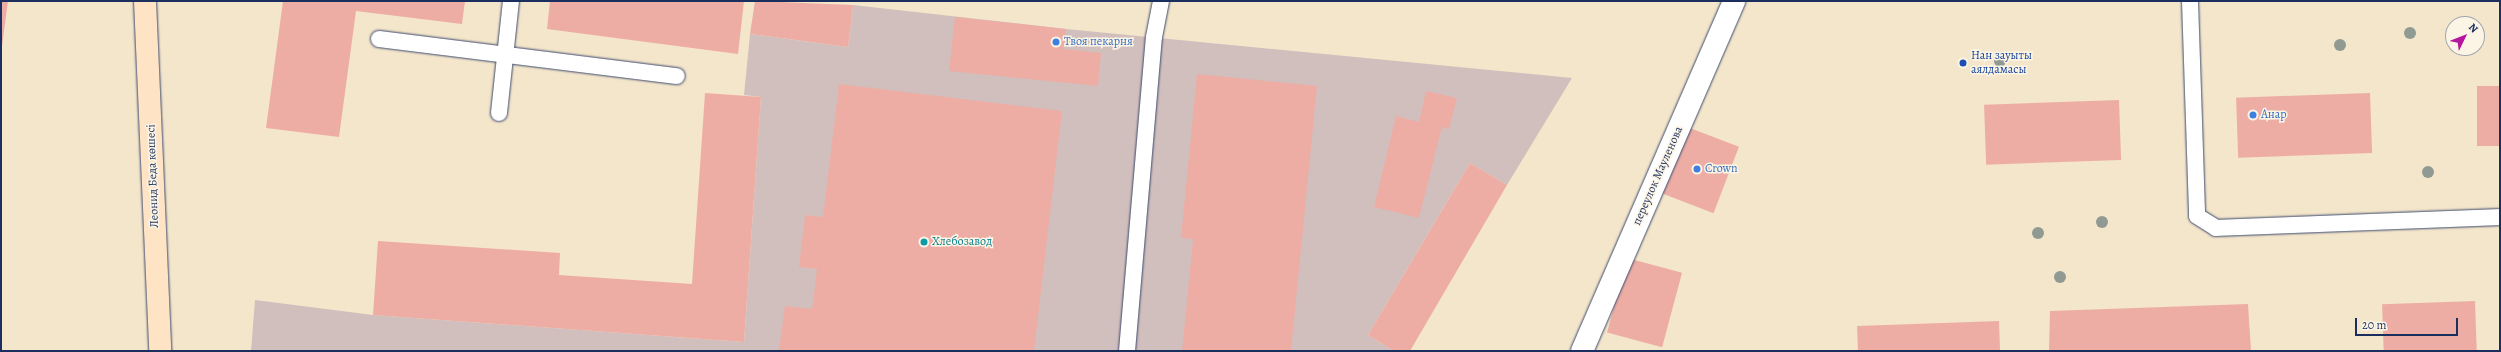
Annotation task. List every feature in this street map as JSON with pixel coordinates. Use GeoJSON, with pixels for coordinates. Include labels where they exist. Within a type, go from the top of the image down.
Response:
{"type":"FeatureCollection","features":[{"type":"Feature","properties":{"kind":"street","name":"Леонид Беда көшесі"},"geometry":{"type":"LineString","coordinates":[[145,1],[160,351]]}},
{"type":"Feature","properties":{"kind":"street","name":"переулок Мауленова"},"geometry":{"type":"LineString","coordinates":[[1582,351],[1734,1]]}},
{"type":"Feature","properties":{"kind":"lane"},"geometry":{"type":"LineString","coordinates":[[499,113],[511,1]]}},
{"type":"Feature","properties":{"kind":"lane"},"geometry":{"type":"LineString","coordinates":[[1127,351],[1154,37],[1161,1]]}},
{"type":"Feature","properties":{"kind":"lane"},"geometry":{"type":"LineString","coordinates":[[2190,1],[2197,216],[2216,228],[2500,217]]}},
{"type":"Feature","properties":{"kind":"lane"},"geometry":{"type":"LineString","coordinates":[[379,39],[677,76]]}},
{"type":"Feature","properties":{"kind":"shaded area"},"geometry":{"type":"Polygon","coordinates":[[[853,5],[1066,29],[1572,78],[1507,185],[1470,163],[1368,335],[1394,351],[251,351],[255,300],[373,315],[744,342],[761,97],[744,95],[750,34],[848,47],[853,5]]]}},
{"type":"Feature","properties":{"kind":"building"},"geometry":{"type":"Polygon","coordinates":[[[1,1],[8,1],[2,46],[1,46],[1,1]]]}},
{"type":"Feature","properties":{"kind":"building"},"geometry":{"type":"Polygon","coordinates":[[[283,1],[465,1],[462,24],[356,11],[339,137],[266,128],[283,1]]]}},
{"type":"Feature","properties":{"kind":"building"},"geometry":{"type":"Polygon","coordinates":[[[550,1],[744,1],[738,54],[547,29],[550,1]]]}},
{"type":"Feature","properties":{"kind":"building"},"geometry":{"type":"Polygon","coordinates":[[[755,1],[853,5],[848,47],[750,34],[755,1]]]}},
{"type":"Feature","properties":{"kind":"building"},"geometry":{"type":"Polygon","coordinates":[[[955,17],[1066,29],[1064,49],[1101,53],[1098,86],[949,71],[955,17]]]}},
{"type":"Feature","properties":{"kind":"building"},"geometry":{"type":"Polygon","coordinates":[[[1197,74],[1317,86],[1291,351],[1182,351],[1193,239],[1181,238],[1197,74]]]}},
{"type":"Feature","properties":{"kind":"building","name":"Хлебозавод"},"geometry":{"type":"Polygon","coordinates":[[[839,84],[1062,111],[1034,351],[779,351],[785,306],[812,309],[817,269],[799,267],[805,215],[823,217],[839,84]]]}},
{"type":"Feature","properties":{"kind":"building"},"geometry":{"type":"Polygon","coordinates":[[[2477,86],[2500,86],[2500,146],[2477,146],[2477,86]]]}},
{"type":"Feature","properties":{"kind":"building"},"geometry":{"type":"Polygon","coordinates":[[[1426,91],[1457,98],[1449,129],[1442,127],[1419,218],[1374,207],[1396,116],[1419,122],[1426,91]]]}},
{"type":"Feature","properties":{"kind":"building"},"geometry":{"type":"Polygon","coordinates":[[[705,93],[761,97],[744,342],[373,315],[378,241],[560,253],[559,275],[692,284],[705,93]]]}},
{"type":"Feature","properties":{"kind":"building"},"geometry":{"type":"Polygon","coordinates":[[[2370,93],[2372,153],[2238,158],[2236,98],[2370,93]]]}},
{"type":"Feature","properties":{"kind":"building"},"geometry":{"type":"Polygon","coordinates":[[[2119,100],[2121,160],[1986,165],[1984,105],[2119,100]]]}},
{"type":"Feature","properties":{"kind":"building","name":"Crown"},"geometry":{"type":"Polygon","coordinates":[[[1682,125],[1739,147],[1714,213],[1657,191],[1682,125]]]}},
{"type":"Feature","properties":{"kind":"building"},"geometry":{"type":"Polygon","coordinates":[[[1470,163],[1507,185],[1410,351],[1394,351],[1368,335],[1470,163]]]}},
{"type":"Feature","properties":{"kind":"building"},"geometry":{"type":"Polygon","coordinates":[[[1627,258],[1682,273],[1662,347],[1607,332],[1627,258]]]}},
{"type":"Feature","properties":{"kind":"building"},"geometry":{"type":"Polygon","coordinates":[[[2475,301],[2477,351],[2384,351],[2382,304],[2475,301]]]}},
{"type":"Feature","properties":{"kind":"building"},"geometry":{"type":"Polygon","coordinates":[[[2248,304],[2251,351],[2049,351],[2050,311],[2248,304]]]}},
{"type":"Feature","properties":{"kind":"building"},"geometry":{"type":"Polygon","coordinates":[[[1999,321],[2000,351],[1858,351],[1857,326],[1999,321]]]}},
{"type":"Feature","properties":{"kind":"place","name":"Твоя пекарня"},"geometry":{"type":"Point","coordinates":[1056,42]}},
{"type":"Feature","properties":{"kind":"place","name":"Нан зауыты аялдамасы"},"geometry":{"type":"Point","coordinates":[1963,63]}},
{"type":"Feature","properties":{"kind":"place","name":"Анар"},"geometry":{"type":"Point","coordinates":[2253,115]}},
{"type":"Feature","properties":{"kind":"place","name":"Crown"},"geometry":{"type":"Point","coordinates":[1697,169]}},
{"type":"Feature","properties":{"kind":"place","name":"Хлебозавод"},"geometry":{"type":"Point","coordinates":[924,242]}}]}
